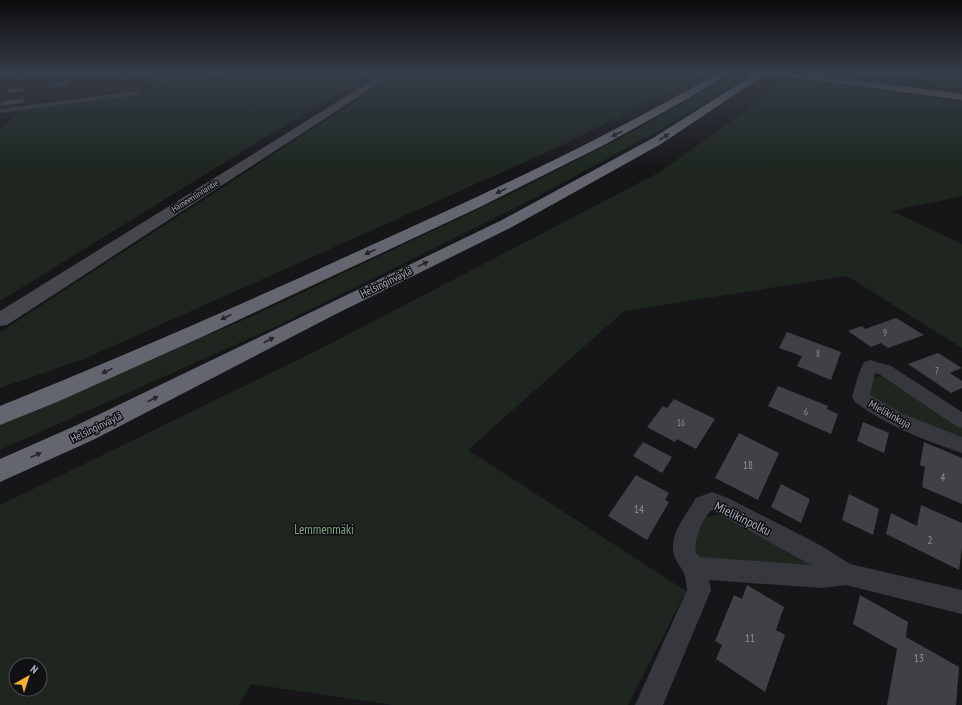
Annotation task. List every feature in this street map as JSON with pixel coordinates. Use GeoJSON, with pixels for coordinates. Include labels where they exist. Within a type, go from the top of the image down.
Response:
{"type":"FeatureCollection","features":[{"type":"Feature","properties":{"kind":"highway"},"geometry":{"type":"LineString","coordinates":[[0,416],[81,383],[478,202],[622,131],[666,106]]}},
{"type":"Feature","properties":{"kind":"highway","name":"Helsinginväylä"},"geometry":{"type":"LineString","coordinates":[[0,471],[86,432],[325,312],[506,224],[656,141],[712,106]]}},
{"type":"Feature","properties":{"kind":"main road","name":"Hämeenlinnantie"},"geometry":{"type":"LineString","coordinates":[[0,320],[338,106]]}},
{"type":"Feature","properties":{"kind":"street"},"geometry":{"type":"LineString","coordinates":[[0,111],[38,106]]}},
{"type":"Feature","properties":{"kind":"street","name":"Mielikinkuja"},"geometry":{"type":"LineString","coordinates":[[962,421],[885,370],[870,366],[861,397],[876,409],[900,423],[962,445]]}},
{"type":"Feature","properties":{"kind":"street","name":"Mielikinpolku"},"geometry":{"type":"LineString","coordinates":[[649,705],[700,590],[695,568],[686,557],[684,548],[686,537],[703,504],[712,501],[721,504],[846,574],[962,602]]}},
{"type":"Feature","properties":{"kind":"street","name":"Mielikinpolku"},"geometry":{"type":"LineString","coordinates":[[695,568],[822,576],[846,574]]}},
{"type":"Feature","properties":{"kind":"green space"},"geometry":{"type":"Polygon","coordinates":[[[53,106],[317,106],[0,301],[0,129],[22,110],[53,106]]]}},
{"type":"Feature","properties":{"kind":"green space"},"geometry":{"type":"Polygon","coordinates":[[[348,106],[641,106],[565,144],[84,359],[0,388],[0,332],[348,106]]]}},
{"type":"Feature","properties":{"kind":"green space"},"geometry":{"type":"Polygon","coordinates":[[[678,106],[700,106],[660,130],[529,201],[275,327],[0,450],[0,425],[257,314],[510,194],[644,126],[678,106]]]}},
{"type":"Feature","properties":{"kind":"green space","name":"Lemmenmäki"},"geometry":{"type":"Polygon","coordinates":[[[752,106],[962,106],[962,196],[892,211],[962,244],[962,348],[847,276],[624,311],[468,450],[686,591],[628,705],[393,705],[251,684],[239,705],[0,705],[0,505],[322,348],[660,172],[752,106]]]}},
{"type":"Feature","properties":{"kind":"green space"},"geometry":{"type":"Polygon","coordinates":[[[885,376],[962,428],[962,440],[947,432],[896,411],[884,410],[868,393],[874,377],[885,376]]]}},
{"type":"Feature","properties":{"kind":"green space"},"geometry":{"type":"Polygon","coordinates":[[[719,514],[813,564],[812,569],[706,560],[694,554],[691,545],[706,517],[719,514]]]}},
{"type":"Feature","properties":{"kind":"building"},"geometry":{"type":"Polygon","coordinates":[[[896,318],[924,335],[888,348],[881,343],[871,347],[848,331],[862,326],[865,329],[896,318]]]}},
{"type":"Feature","properties":{"kind":"building"},"geometry":{"type":"Polygon","coordinates":[[[787,332],[841,352],[831,380],[797,366],[802,356],[779,348],[787,332]]]}},
{"type":"Feature","properties":{"kind":"building"},"geometry":{"type":"Polygon","coordinates":[[[938,353],[962,368],[950,373],[962,381],[962,388],[951,393],[908,364],[938,353]]]}},
{"type":"Feature","properties":{"kind":"building"},"geometry":{"type":"Polygon","coordinates":[[[778,386],[828,406],[827,409],[838,414],[831,434],[768,406],[778,386]]]}},
{"type":"Feature","properties":{"kind":"building"},"geometry":{"type":"Polygon","coordinates":[[[674,399],[715,419],[696,449],[677,439],[675,442],[647,427],[663,406],[667,408],[674,399]]]}},
{"type":"Feature","properties":{"kind":"building"},"geometry":{"type":"Polygon","coordinates":[[[863,422],[889,433],[884,453],[857,441],[863,422]]]}},
{"type":"Feature","properties":{"kind":"building"},"geometry":{"type":"Polygon","coordinates":[[[739,433],[779,453],[758,500],[715,478],[739,433]]]}},
{"type":"Feature","properties":{"kind":"building"},"geometry":{"type":"Polygon","coordinates":[[[643,442],[672,457],[662,473],[633,456],[643,442]]]}},
{"type":"Feature","properties":{"kind":"building"},"geometry":{"type":"Polygon","coordinates":[[[924,442],[962,458],[962,504],[922,487],[925,467],[920,465],[924,442]]]}},
{"type":"Feature","properties":{"kind":"building"},"geometry":{"type":"Polygon","coordinates":[[[636,475],[669,493],[665,500],[669,502],[647,540],[608,516],[636,475]]]}},
{"type":"Feature","properties":{"kind":"building"},"geometry":{"type":"Polygon","coordinates":[[[781,484],[810,499],[801,523],[771,507],[781,484]]]}},
{"type":"Feature","properties":{"kind":"building"},"geometry":{"type":"Polygon","coordinates":[[[849,494],[879,509],[873,535],[842,520],[849,494]]]}},
{"type":"Feature","properties":{"kind":"building"},"geometry":{"type":"Polygon","coordinates":[[[921,505],[962,523],[962,547],[959,570],[886,534],[891,513],[917,526],[921,505]]]}},
{"type":"Feature","properties":{"kind":"building"},"geometry":{"type":"Polygon","coordinates":[[[747,585],[784,607],[776,630],[785,635],[765,692],[716,659],[722,645],[715,641],[734,595],[742,599],[747,585]]]}},
{"type":"Feature","properties":{"kind":"building"},"geometry":{"type":"Polygon","coordinates":[[[860,595],[908,622],[906,637],[959,667],[956,705],[887,705],[897,649],[853,624],[860,595]]]}}]}
